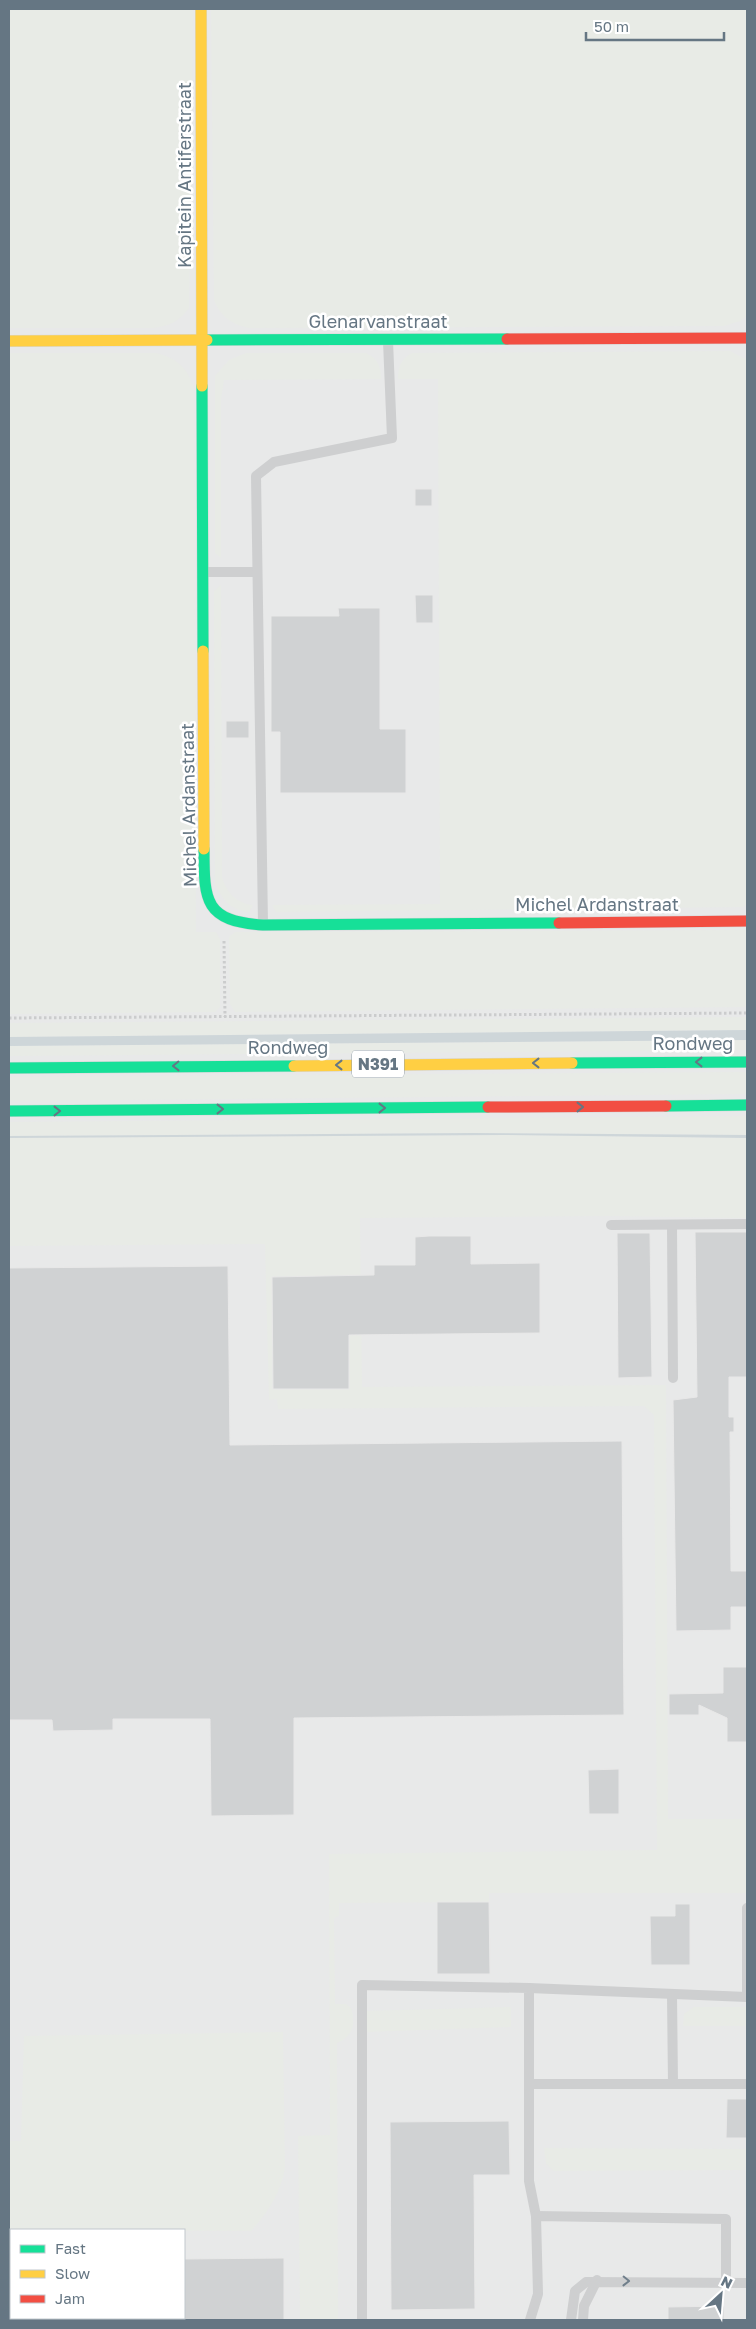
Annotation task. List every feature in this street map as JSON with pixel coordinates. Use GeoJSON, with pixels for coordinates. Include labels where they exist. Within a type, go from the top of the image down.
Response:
{"type":"FeatureCollection","features":[{"type":"Feature","properties":{"kind":"street","name":"Kapitein Antiferstraat"},"geometry":{"type":"LineString","coordinates":[[201,9],[204,340]]}},
{"type":"Feature","properties":{"kind":"street","name":"Glenarvanstraat"},"geometry":{"type":"LineString","coordinates":[[9,341],[747,338]]}},
{"type":"Feature","properties":{"kind":"street","name":"Michel Ardanstraat"},"geometry":{"type":"LineString","coordinates":[[204,340],[205,888],[212,907],[227,920],[263,925],[747,921]]}},
{"type":"Feature","properties":{"kind":"street","name":"Rondweg"},"geometry":{"type":"LineString","coordinates":[[9,1068],[747,1062]]}},
{"type":"Feature","properties":{"kind":"street"},"geometry":{"type":"LineString","coordinates":[[9,1111],[747,1105]]}},
{"type":"Feature","properties":{"kind":"lane"},"geometry":{"type":"LineString","coordinates":[[263,925],[256,476],[274,462],[392,438],[388,339]]}},
{"type":"Feature","properties":{"kind":"lane"},"geometry":{"type":"LineString","coordinates":[[204,572],[258,572]]}},
{"type":"Feature","properties":{"kind":"lane"},"geometry":{"type":"LineString","coordinates":[[611,1225],[747,1224]]}},
{"type":"Feature","properties":{"kind":"lane"},"geometry":{"type":"LineString","coordinates":[[672,1225],[673,1378]]}},
{"type":"Feature","properties":{"kind":"lane"},"geometry":{"type":"LineString","coordinates":[[362,2320],[362,1986],[529,1988],[747,1997],[747,1908]]}},
{"type":"Feature","properties":{"kind":"lane"},"geometry":{"type":"LineString","coordinates":[[529,1988],[529,2181],[536,2216],[538,2294],[530,2320]]}},
{"type":"Feature","properties":{"kind":"lane"},"geometry":{"type":"LineString","coordinates":[[672,1995],[673,2084]]}},
{"type":"Feature","properties":{"kind":"lane"},"geometry":{"type":"LineString","coordinates":[[529,2084],[747,2084]]}},
{"type":"Feature","properties":{"kind":"lane"},"geometry":{"type":"LineString","coordinates":[[536,2216],[726,2219],[726,2282]]}},
{"type":"Feature","properties":{"kind":"lane"},"geometry":{"type":"LineString","coordinates":[[583,2320],[584,2306],[597,2280]]}},
{"type":"Feature","properties":{"kind":"lane"},"geometry":{"type":"LineString","coordinates":[[571,2320],[575,2291],[586,2282],[597,2280],[747,2283]]}},
{"type":"Feature","properties":{"kind":"path"},"geometry":{"type":"LineString","coordinates":[[225,1017],[224,932],[227,920]]}},
{"type":"Feature","properties":{"kind":"path","name":"Rondweg"},"geometry":{"type":"LineString","coordinates":[[9,1018],[747,1013]]}},
{"type":"Feature","properties":{"kind":"shaded area"},"geometry":{"type":"Polygon","coordinates":[[[9,9],[747,9],[747,2320],[9,2320],[9,9]]]}},
{"type":"Feature","properties":{"kind":"shaded area"},"geometry":{"type":"Polygon","coordinates":[[[9,9],[193,9],[189,308],[174,322],[154,328],[9,328],[9,9]]]}},
{"type":"Feature","properties":{"kind":"shaded area"},"geometry":{"type":"Polygon","coordinates":[[[211,9],[747,9],[747,316],[740,321],[724,326],[250,328],[238,325],[224,316],[214,300],[211,9]]]}},
{"type":"Feature","properties":{"kind":"shaded area"},"geometry":{"type":"Polygon","coordinates":[[[730,351],[747,360],[747,904],[743,907],[276,912],[272,905],[440,904],[438,379],[398,379],[403,361],[412,353],[730,351]]]}},
{"type":"Feature","properties":{"kind":"shaded area"},"geometry":{"type":"Polygon","coordinates":[[[9,353],[156,353],[170,358],[181,365],[192,382],[194,389],[196,932],[216,932],[220,939],[220,1007],[215,1012],[9,1014],[9,353]]]}},
{"type":"Feature","properties":{"kind":"shaded area"},"geometry":{"type":"Polygon","coordinates":[[[246,353],[366,353],[378,363],[381,379],[224,380],[221,399],[221,558],[215,553],[215,376],[229,360],[246,353]]]}},
{"type":"Feature","properties":{"kind":"shaded area"},"geometry":{"type":"Polygon","coordinates":[[[221,585],[222,877],[226,888],[237,900],[253,905],[249,912],[237,909],[228,903],[215,884],[214,591],[221,585]]]}},
{"type":"Feature","properties":{"kind":"shaded area"},"geometry":{"type":"Polygon","coordinates":[[[747,930],[747,1003],[745,1007],[235,1012],[230,1004],[229,937],[235,932],[747,930]]]}},
{"type":"Feature","properties":{"kind":"shaded area"},"geometry":{"type":"Polygon","coordinates":[[[747,1017],[747,1030],[9,1037],[9,1023],[747,1017]]]}},
{"type":"Feature","properties":{"kind":"shaded area"},"geometry":{"type":"Polygon","coordinates":[[[747,1030],[747,1040],[9,1046],[9,1037],[747,1030]]]}},
{"type":"Feature","properties":{"kind":"shaded area"},"geometry":{"type":"Polygon","coordinates":[[[747,1040],[747,1050],[9,1056],[9,1046],[747,1040]]]}},
{"type":"Feature","properties":{"kind":"shaded area"},"geometry":{"type":"Polygon","coordinates":[[[747,1072],[747,1094],[9,1101],[9,1077],[747,1072]]]}},
{"type":"Feature","properties":{"kind":"shaded area"},"geometry":{"type":"Polygon","coordinates":[[[747,1116],[747,1135],[473,1133],[9,1136],[9,1122],[747,1116]]]}},
{"type":"Feature","properties":{"kind":"shaded area"},"geometry":{"type":"Polygon","coordinates":[[[473,1133],[747,1135],[747,1138],[501,1135],[9,1138],[9,1136],[473,1133]]]}},
{"type":"Feature","properties":{"kind":"shaded area"},"geometry":{"type":"Polygon","coordinates":[[[501,1135],[747,1138],[747,1218],[609,1216],[360,1218],[362,1387],[666,1385],[668,1819],[747,1819],[747,1893],[489,1893],[489,1902],[339,1903],[339,1916],[334,1918],[335,2004],[346,2004],[351,2008],[353,2024],[347,2037],[337,2043],[338,2320],[300,2320],[298,2136],[330,2135],[329,1854],[657,1850],[654,1415],[644,1406],[278,1409],[277,1399],[269,1400],[265,1244],[9,1246],[9,1138],[501,1135]]]}},
{"type":"Feature","properties":{"kind":"shaded area"},"geometry":{"type":"Polygon","coordinates":[[[511,2007],[511,2027],[365,2032],[366,2011],[511,2007]]]}},
{"type":"Feature","properties":{"kind":"shaded area"},"geometry":{"type":"Polygon","coordinates":[[[694,2007],[747,2007],[747,2026],[683,2026],[684,2014],[694,2007]]]}},
{"type":"Feature","properties":{"kind":"shaded area"},"geometry":{"type":"Polygon","coordinates":[[[283,2032],[285,2169],[280,2187],[263,2217],[251,2231],[10,2229],[9,2234],[9,2141],[21,2141],[24,2036],[283,2032]]]}},
{"type":"Feature","properties":{"kind":"shaded area"},"geometry":{"type":"Polygon","coordinates":[[[544,2148],[747,2149],[747,2170],[554,2171],[546,2164],[544,2148]]]}},
{"type":"Feature","properties":{"kind":"building"},"geometry":{"type":"Polygon","coordinates":[[[415,489],[432,489],[432,506],[415,506],[415,489]]]}},
{"type":"Feature","properties":{"kind":"building"},"geometry":{"type":"Polygon","coordinates":[[[415,595],[433,595],[433,623],[416,623],[415,595]]]}},
{"type":"Feature","properties":{"kind":"building"},"geometry":{"type":"Polygon","coordinates":[[[338,608],[380,608],[380,729],[406,729],[406,793],[280,793],[280,732],[271,732],[271,616],[339,616],[338,608]]]}},
{"type":"Feature","properties":{"kind":"building"},"geometry":{"type":"Polygon","coordinates":[[[226,721],[249,721],[249,738],[226,738],[226,721]]]}},
{"type":"Feature","properties":{"kind":"building"},"geometry":{"type":"Polygon","coordinates":[[[695,1232],[747,1232],[747,1377],[729,1377],[729,1417],[734,1417],[734,1432],[730,1432],[731,1571],[747,1571],[747,1607],[731,1607],[731,1630],[676,1631],[673,1400],[697,1397],[695,1232]]]}},
{"type":"Feature","properties":{"kind":"building"},"geometry":{"type":"Polygon","coordinates":[[[617,1233],[650,1233],[652,1377],[618,1378],[617,1233]]]}},
{"type":"Feature","properties":{"kind":"building"},"geometry":{"type":"Polygon","coordinates":[[[471,1236],[471,1264],[540,1263],[540,1333],[349,1335],[349,1389],[273,1389],[272,1277],[374,1275],[374,1265],[415,1265],[415,1237],[471,1236]]]}},
{"type":"Feature","properties":{"kind":"building"},"geometry":{"type":"Polygon","coordinates":[[[228,1266],[230,1445],[622,1441],[624,1715],[294,1718],[294,1815],[211,1816],[210,1719],[113,1719],[113,1730],[53,1731],[52,1720],[9,1720],[9,1268],[228,1266]]]}},
{"type":"Feature","properties":{"kind":"building"},"geometry":{"type":"Polygon","coordinates":[[[723,1667],[747,1667],[747,1742],[727,1742],[727,1718],[699,1705],[699,1715],[669,1715],[669,1694],[723,1693],[723,1667]]]}},
{"type":"Feature","properties":{"kind":"building"},"geometry":{"type":"Polygon","coordinates":[[[619,1769],[619,1814],[589,1814],[588,1770],[619,1769]]]}},
{"type":"Feature","properties":{"kind":"building"},"geometry":{"type":"Polygon","coordinates":[[[437,1902],[489,1902],[490,1974],[437,1974],[437,1902]]]}},
{"type":"Feature","properties":{"kind":"building"},"geometry":{"type":"Polygon","coordinates":[[[675,1904],[690,1904],[690,1965],[651,1965],[650,1916],[675,1916],[675,1904]]]}},
{"type":"Feature","properties":{"kind":"building"},"geometry":{"type":"Polygon","coordinates":[[[727,2099],[747,2099],[747,2138],[726,2138],[727,2099]]]}},
{"type":"Feature","properties":{"kind":"building"},"geometry":{"type":"Polygon","coordinates":[[[509,2121],[510,2175],[474,2175],[475,2309],[391,2310],[390,2122],[509,2121]]]}},
{"type":"Feature","properties":{"kind":"building"},"geometry":{"type":"Polygon","coordinates":[[[284,2258],[284,2320],[184,2320],[185,2259],[284,2258]]]}},
{"type":"Feature","properties":{"kind":"building"},"geometry":{"type":"Polygon","coordinates":[[[724,2306],[724,2320],[668,2320],[668,2307],[724,2306]]]}},
{"type":"Feature","properties":{"kind":"traffic: fast"},"geometry":{"type":"LineString","coordinates":[[207,340],[507,339]]}},
{"type":"Feature","properties":{"kind":"traffic: fast"},"geometry":{"type":"LineString","coordinates":[[202,386],[203,651]]}},
{"type":"Feature","properties":{"kind":"traffic: fast"},"geometry":{"type":"LineString","coordinates":[[204,849],[205,883],[207,895],[212,905],[219,913],[229,919],[244,923],[263,925],[559,923]]}},
{"type":"Feature","properties":{"kind":"traffic: fast"},"geometry":{"type":"LineString","coordinates":[[572,1063],[747,1062]]}},
{"type":"Feature","properties":{"kind":"traffic: fast"},"geometry":{"type":"LineString","coordinates":[[9,1068],[294,1066]]}},
{"type":"Feature","properties":{"kind":"traffic: fast"},"geometry":{"type":"LineString","coordinates":[[666,1106],[747,1105]]}},
{"type":"Feature","properties":{"kind":"traffic: fast"},"geometry":{"type":"LineString","coordinates":[[9,1111],[488,1107]]}},
{"type":"Feature","properties":{"kind":"traffic: slow"},"geometry":{"type":"LineString","coordinates":[[201,9],[202,386]]}},
{"type":"Feature","properties":{"kind":"traffic: slow"},"geometry":{"type":"LineString","coordinates":[[9,341],[207,340]]}},
{"type":"Feature","properties":{"kind":"traffic: slow"},"geometry":{"type":"LineString","coordinates":[[203,651],[204,849]]}},
{"type":"Feature","properties":{"kind":"traffic: slow"},"geometry":{"type":"LineString","coordinates":[[294,1066],[572,1063]]}},
{"type":"Feature","properties":{"kind":"traffic: jam"},"geometry":{"type":"LineString","coordinates":[[507,339],[747,338]]}},
{"type":"Feature","properties":{"kind":"traffic: jam"},"geometry":{"type":"LineString","coordinates":[[559,923],[747,921]]}},
{"type":"Feature","properties":{"kind":"traffic: jam"},"geometry":{"type":"LineString","coordinates":[[488,1107],[666,1106]]}}]}
